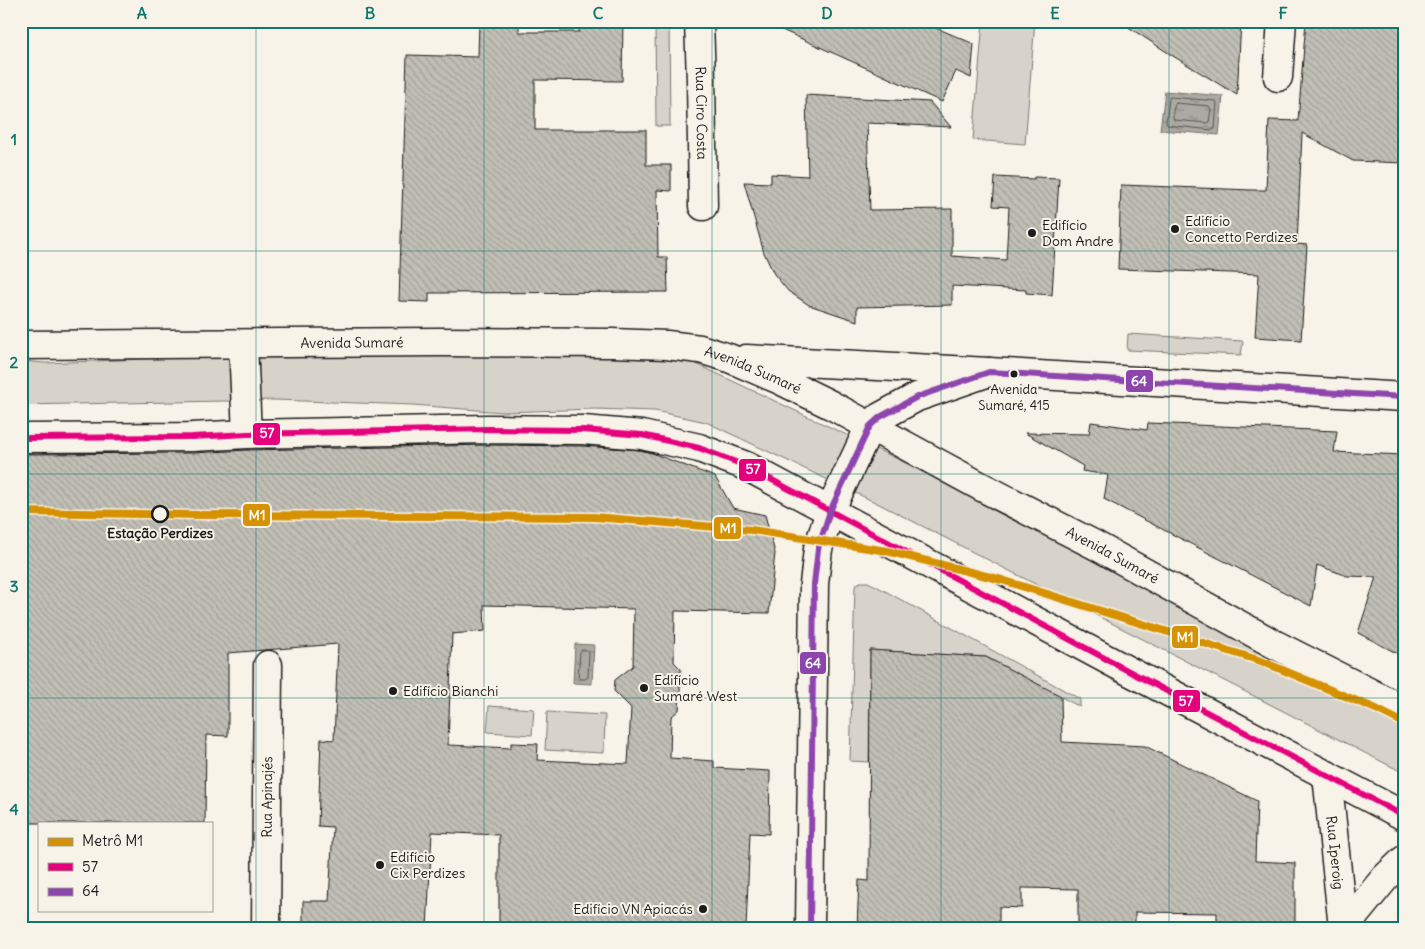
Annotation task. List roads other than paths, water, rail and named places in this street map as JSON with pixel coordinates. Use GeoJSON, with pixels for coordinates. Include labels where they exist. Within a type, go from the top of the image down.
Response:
{"type":"FeatureCollection","features":[{"type":"Feature","properties":{"kind":"main road","name":"Rua Ciro Costa"},"geometry":{"type":"LineString","coordinates":[[699,21],[702,90],[703,206]]}},
{"type":"Feature","properties":{"kind":"main road"},"geometry":{"type":"LineString","coordinates":[[1278,77],[1282,21]]}},
{"type":"Feature","properties":{"kind":"main road","name":"Avenida Sumaré"},"geometry":{"type":"LineString","coordinates":[[21,345],[438,342],[612,343],[667,345],[700,349],[730,358],[822,400],[1094,545],[1272,643],[1404,710]]}},
{"type":"Feature","properties":{"kind":"main road"},"geometry":{"type":"LineString","coordinates":[[243,344],[247,434]]}},
{"type":"Feature","properties":{"kind":"main road"},"geometry":{"type":"LineString","coordinates":[[730,358],[1404,397]]}},
{"type":"Feature","properties":{"kind":"main road"},"geometry":{"type":"LineString","coordinates":[[810,928],[814,584],[818,549],[830,511],[870,426],[876,420],[918,397],[989,372]]}},
{"type":"Feature","properties":{"kind":"main road"},"geometry":{"type":"LineString","coordinates":[[21,438],[192,437],[247,434],[488,429],[583,430],[642,435],[699,448],[746,466],[1404,816]]}},
{"type":"Feature","properties":{"kind":"main road","name":"Rua Apinajés"},"geometry":{"type":"LineString","coordinates":[[266,928],[268,665]]}},
{"type":"Feature","properties":{"kind":"main road","name":"Rua Iperoig"},"geometry":{"type":"LineString","coordinates":[[1327,776],[1343,928]]}},
{"type":"Feature","properties":{"kind":"main road","name":"Rua Iperoig"},"geometry":{"type":"LineString","coordinates":[[1343,928],[1385,878],[1404,860]]}},
{"type":"Feature","properties":{"kind":"water"},"geometry":{"type":"Polygon","coordinates":[[[1165,91],[1223,96],[1219,135],[1160,130],[1165,91]]]}},
{"type":"Feature","properties":{"kind":"water"},"geometry":{"type":"Polygon","coordinates":[[[575,644],[594,645],[592,684],[573,683],[575,644]]]}},
{"type":"Feature","properties":{"kind":"metro line","name":"M1"},"geometry":{"type":"LineString","coordinates":[[21,512],[594,517],[752,530],[887,551],[1002,580],[1261,661],[1376,709],[1404,723]]}},
{"type":"Feature","properties":{"kind":"place","name":"Edifício Concetto Perdizes"},"geometry":{"type":"Point","coordinates":[1175,229]}},
{"type":"Feature","properties":{"kind":"place","name":"Edifício Dom Andre"},"geometry":{"type":"Point","coordinates":[1032,233]}},
{"type":"Feature","properties":{"kind":"place","name":"Avenida Sumaré, 415"},"geometry":{"type":"Point","coordinates":[1014,374]}},
{"type":"Feature","properties":{"kind":"place","name":"Estação Perdizes"},"geometry":{"type":"Point","coordinates":[160,514]}},
{"type":"Feature","properties":{"kind":"place","name":"Edifício Sumaré West"},"geometry":{"type":"Point","coordinates":[644,688]}},
{"type":"Feature","properties":{"kind":"place","name":"Edifício Bianchi"},"geometry":{"type":"Point","coordinates":[393,691]}},
{"type":"Feature","properties":{"kind":"place","name":"Edifício Cix Perdizes"},"geometry":{"type":"Point","coordinates":[380,865]}},
{"type":"Feature","properties":{"kind":"place","name":"Edifício VN Apiacás"},"geometry":{"type":"Point","coordinates":[703,909]}}]}
